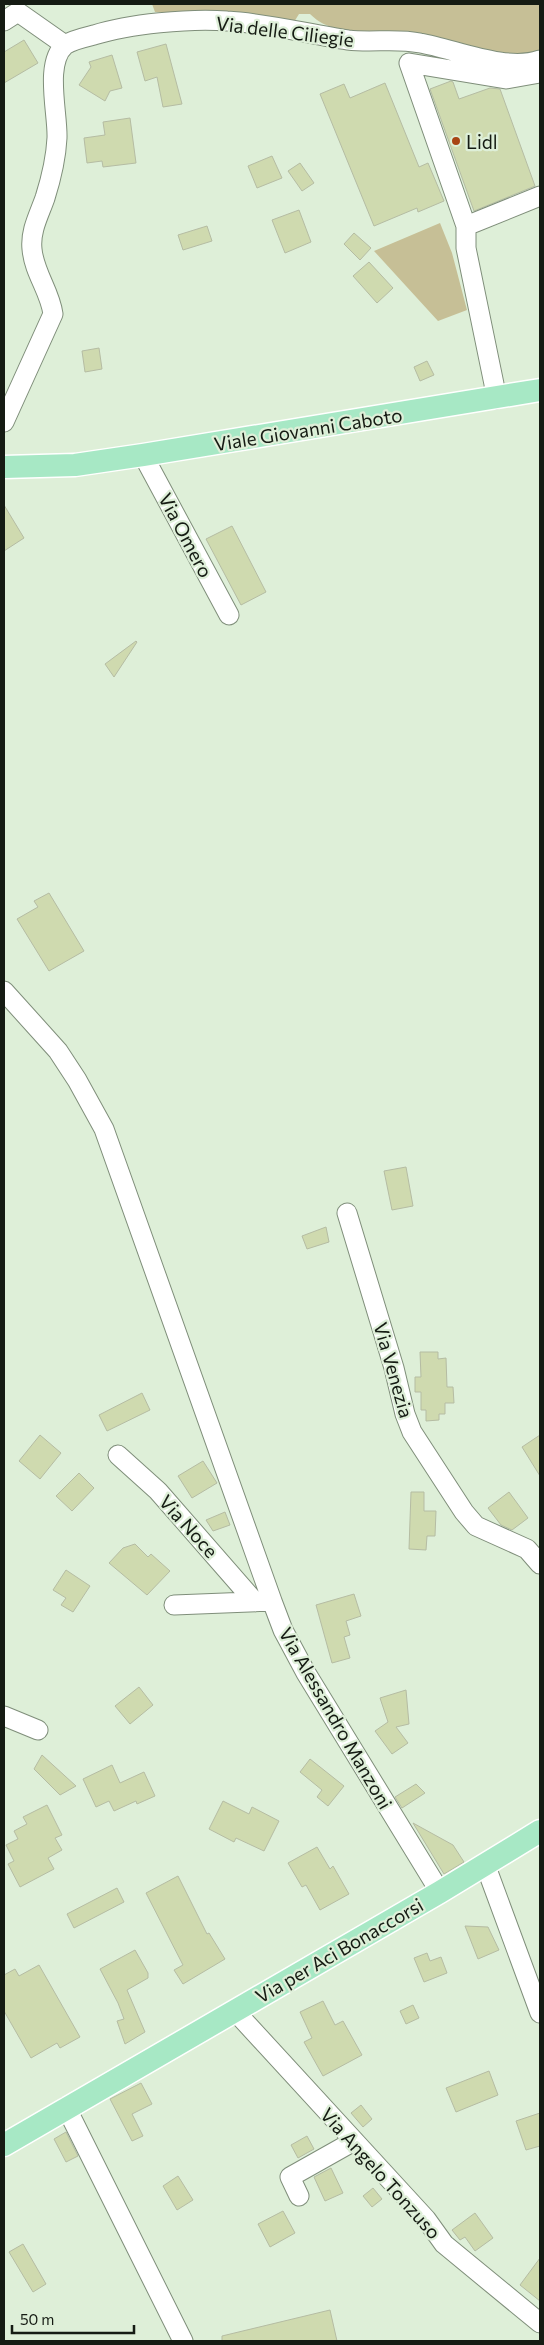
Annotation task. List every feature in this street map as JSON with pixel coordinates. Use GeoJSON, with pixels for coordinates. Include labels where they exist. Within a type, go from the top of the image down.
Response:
{"type":"FeatureCollection","features":[{"type":"Feature","properties":{"kind":"main road","name":"Viale Giovanni Caboto"},"geometry":{"type":"LineString","coordinates":[[75,465],[143,456],[540,390]]}},
{"type":"Feature","properties":{"kind":"main road"},"geometry":{"type":"LineString","coordinates":[[4,467],[75,465]]}},
{"type":"Feature","properties":{"kind":"main road"},"geometry":{"type":"LineString","coordinates":[[4,482],[75,465]]}},
{"type":"Feature","properties":{"kind":"main road","name":"Via per Aci Bonaccorsi"},"geometry":{"type":"LineString","coordinates":[[4,2145],[66,2107],[440,1892],[540,1831]]}},
{"type":"Feature","properties":{"kind":"street"},"geometry":{"type":"LineString","coordinates":[[4,21],[18,12],[65,45],[57,57],[54,70],[57,138],[53,167],[33,229],[32,248],[34,262],[51,299],[53,314],[4,420]]}},
{"type":"Feature","properties":{"kind":"street","name":"Via delle Ciliegie"},"geometry":{"type":"LineString","coordinates":[[65,45],[114,29],[165,23],[226,21],[351,40],[419,42],[503,62],[519,63],[540,60]]}},
{"type":"Feature","properties":{"kind":"street"},"geometry":{"type":"LineString","coordinates":[[495,399],[494,384],[466,248],[466,226],[410,63],[506,79],[540,72]]}},
{"type":"Feature","properties":{"kind":"street"},"geometry":{"type":"LineString","coordinates":[[466,226],[540,196]]}},
{"type":"Feature","properties":{"kind":"street","name":"Via Omero"},"geometry":{"type":"LineString","coordinates":[[143,456],[229,615]]}},
{"type":"Feature","properties":{"kind":"street","name":"Via Alessandro Manzoni"},"geometry":{"type":"LineString","coordinates":[[4,991],[58,1051],[104,1129],[264,1601],[440,1892]]}},
{"type":"Feature","properties":{"kind":"street","name":"Via Venezia"},"geometry":{"type":"LineString","coordinates":[[347,1213],[394,1368],[404,1414],[412,1432],[464,1512],[476,1526],[527,1550],[540,1564]]}},
{"type":"Feature","properties":{"kind":"street","name":"Via Noce"},"geometry":{"type":"LineString","coordinates":[[118,1455],[158,1491],[264,1601]]}},
{"type":"Feature","properties":{"kind":"street"},"geometry":{"type":"LineString","coordinates":[[174,1606],[264,1601]]}},
{"type":"Feature","properties":{"kind":"street"},"geometry":{"type":"LineString","coordinates":[[4,1716],[38,1730]]}},
{"type":"Feature","properties":{"kind":"street"},"geometry":{"type":"LineString","coordinates":[[486,1864],[540,2013]]}},
{"type":"Feature","properties":{"kind":"street","name":"Via Angelo Tonzuso"},"geometry":{"type":"LineString","coordinates":[[234,2010],[426,2219],[444,2244],[540,2323]]}},
{"type":"Feature","properties":{"kind":"street"},"geometry":{"type":"LineString","coordinates":[[66,2107],[183,2341]]}},
{"type":"Feature","properties":{"kind":"street"},"geometry":{"type":"LineString","coordinates":[[299,2196],[290,2177],[354,2140]]}},
{"type":"Feature","properties":{"kind":"shaded area"},"geometry":{"type":"Polygon","coordinates":[[[152,4],[540,4],[540,52],[508,54],[479,49],[420,34],[348,31],[321,23],[310,14],[299,14],[294,22],[204,12],[155,12],[152,4]]]}},
{"type":"Feature","properties":{"kind":"shaded area"},"geometry":{"type":"Polygon","coordinates":[[[440,223],[452,253],[467,310],[438,321],[374,251],[440,223]]]}},
{"type":"Feature","properties":{"kind":"building"},"geometry":{"type":"Polygon","coordinates":[[[24,40],[38,63],[4,83],[4,52],[24,40]]]}},
{"type":"Feature","properties":{"kind":"building"},"geometry":{"type":"Polygon","coordinates":[[[166,44],[182,104],[163,107],[157,77],[145,81],[137,52],[166,44]]]}},
{"type":"Feature","properties":{"kind":"building"},"geometry":{"type":"Polygon","coordinates":[[[112,55],[122,88],[110,91],[105,101],[79,85],[91,67],[89,62],[112,55]]]}},
{"type":"Feature","properties":{"kind":"building"},"geometry":{"type":"Polygon","coordinates":[[[451,81],[459,99],[490,88],[500,89],[535,186],[474,211],[430,89],[451,81]]]}},
{"type":"Feature","properties":{"kind":"building"},"geometry":{"type":"Polygon","coordinates":[[[385,83],[419,167],[428,163],[444,201],[418,212],[417,208],[374,226],[320,94],[344,84],[350,98],[385,83]]]}},
{"type":"Feature","properties":{"kind":"building"},"geometry":{"type":"Polygon","coordinates":[[[130,118],[136,163],[103,167],[102,161],[87,163],[84,138],[105,135],[103,122],[130,118]]]}},
{"type":"Feature","properties":{"kind":"building"},"geometry":{"type":"Polygon","coordinates":[[[272,156],[282,178],[257,188],[248,166],[272,156]]]}},
{"type":"Feature","properties":{"kind":"building"},"geometry":{"type":"Polygon","coordinates":[[[300,163],[314,183],[302,191],[288,171],[300,163]]]}},
{"type":"Feature","properties":{"kind":"building"},"geometry":{"type":"Polygon","coordinates":[[[299,210],[311,242],[285,253],[272,220],[299,210]]]}},
{"type":"Feature","properties":{"kind":"building"},"geometry":{"type":"Polygon","coordinates":[[[207,226],[212,241],[183,250],[178,235],[207,226]]]}},
{"type":"Feature","properties":{"kind":"building"},"geometry":{"type":"Polygon","coordinates":[[[354,233],[371,248],[360,260],[344,244],[354,233]]]}},
{"type":"Feature","properties":{"kind":"building"},"geometry":{"type":"Polygon","coordinates":[[[369,262],[393,288],[377,303],[353,276],[369,262]]]}},
{"type":"Feature","properties":{"kind":"building"},"geometry":{"type":"Polygon","coordinates":[[[99,348],[102,369],[85,372],[82,351],[99,348]]]}},
{"type":"Feature","properties":{"kind":"building"},"geometry":{"type":"Polygon","coordinates":[[[427,361],[434,375],[420,381],[414,367],[427,361]]]}},
{"type":"Feature","properties":{"kind":"building"},"geometry":{"type":"Polygon","coordinates":[[[4,505],[24,538],[4,551],[4,505]]]}},
{"type":"Feature","properties":{"kind":"building"},"geometry":{"type":"Polygon","coordinates":[[[232,526],[266,592],[241,605],[206,539],[232,526]]]}},
{"type":"Feature","properties":{"kind":"building"},"geometry":{"type":"Polygon","coordinates":[[[137,642],[114,677],[105,664],[137,642]]]}},
{"type":"Feature","properties":{"kind":"building"},"geometry":{"type":"Polygon","coordinates":[[[49,893],[84,951],[49,971],[17,919],[38,907],[34,901],[49,893]]]}},
{"type":"Feature","properties":{"kind":"building"},"geometry":{"type":"Polygon","coordinates":[[[406,1167],[413,1206],[392,1210],[384,1171],[406,1167]]]}},
{"type":"Feature","properties":{"kind":"building"},"geometry":{"type":"Polygon","coordinates":[[[326,1227],[329,1242],[307,1249],[302,1236],[326,1227]]]}},
{"type":"Feature","properties":{"kind":"building"},"geometry":{"type":"Polygon","coordinates":[[[420,1352],[438,1352],[438,1359],[446,1358],[447,1387],[453,1387],[454,1403],[445,1403],[445,1414],[439,1414],[439,1420],[426,1421],[426,1410],[421,1410],[421,1392],[415,1392],[415,1377],[421,1377],[420,1352]]]}},
{"type":"Feature","properties":{"kind":"building"},"geometry":{"type":"Polygon","coordinates":[[[142,1393],[150,1410],[107,1431],[99,1415],[142,1393]]]}},
{"type":"Feature","properties":{"kind":"building"},"geometry":{"type":"Polygon","coordinates":[[[40,1435],[61,1453],[40,1479],[19,1461],[40,1435]]]}},
{"type":"Feature","properties":{"kind":"building"},"geometry":{"type":"Polygon","coordinates":[[[540,1435],[540,1476],[522,1447],[540,1435]]]}},
{"type":"Feature","properties":{"kind":"building"},"geometry":{"type":"Polygon","coordinates":[[[203,1461],[217,1483],[192,1498],[178,1476],[203,1461]]]}},
{"type":"Feature","properties":{"kind":"building"},"geometry":{"type":"Polygon","coordinates":[[[79,1473],[94,1488],[72,1511],[56,1496],[79,1473]]]}},
{"type":"Feature","properties":{"kind":"building"},"geometry":{"type":"Polygon","coordinates":[[[411,1492],[424,1492],[424,1511],[436,1511],[435,1536],[427,1536],[426,1550],[409,1549],[411,1492]]]}},
{"type":"Feature","properties":{"kind":"building"},"geometry":{"type":"Polygon","coordinates":[[[509,1492],[528,1518],[512,1530],[501,1525],[488,1508],[509,1492]]]}},
{"type":"Feature","properties":{"kind":"building"},"geometry":{"type":"Polygon","coordinates":[[[225,1512],[230,1525],[213,1531],[206,1520],[225,1512]]]}},
{"type":"Feature","properties":{"kind":"building"},"geometry":{"type":"Polygon","coordinates":[[[135,1544],[148,1557],[151,1554],[170,1571],[147,1595],[109,1563],[123,1548],[135,1544]]]}},
{"type":"Feature","properties":{"kind":"building"},"geometry":{"type":"Polygon","coordinates":[[[66,1570],[90,1586],[73,1612],[61,1605],[66,1598],[53,1590],[66,1570]]]}},
{"type":"Feature","properties":{"kind":"building"},"geometry":{"type":"Polygon","coordinates":[[[354,1594],[361,1616],[346,1621],[350,1635],[344,1637],[350,1658],[332,1663],[316,1605],[354,1594]]]}},
{"type":"Feature","properties":{"kind":"building"},"geometry":{"type":"Polygon","coordinates":[[[139,1687],[153,1705],[130,1724],[115,1706],[139,1687]]]}},
{"type":"Feature","properties":{"kind":"building"},"geometry":{"type":"Polygon","coordinates":[[[406,1690],[409,1724],[396,1727],[408,1743],[392,1754],[375,1731],[388,1722],[380,1698],[406,1690]]]}},
{"type":"Feature","properties":{"kind":"building"},"geometry":{"type":"Polygon","coordinates":[[[42,1755],[76,1786],[60,1795],[34,1769],[42,1755]]]}},
{"type":"Feature","properties":{"kind":"building"},"geometry":{"type":"Polygon","coordinates":[[[310,1759],[344,1786],[328,1806],[317,1797],[322,1790],[300,1772],[310,1759]]]}},
{"type":"Feature","properties":{"kind":"building"},"geometry":{"type":"Polygon","coordinates":[[[112,1765],[120,1783],[144,1772],[155,1796],[137,1804],[136,1801],[114,1811],[109,1801],[96,1807],[83,1779],[112,1765]]]}},
{"type":"Feature","properties":{"kind":"building"},"geometry":{"type":"Polygon","coordinates":[[[416,1784],[425,1793],[402,1808],[395,1797],[416,1784]]]}},
{"type":"Feature","properties":{"kind":"building"},"geometry":{"type":"Polygon","coordinates":[[[223,1801],[249,1814],[252,1807],[279,1821],[264,1851],[236,1838],[234,1842],[209,1829],[223,1801]]]}},
{"type":"Feature","properties":{"kind":"building"},"geometry":{"type":"Polygon","coordinates":[[[47,1805],[62,1835],[55,1838],[62,1850],[48,1858],[54,1869],[20,1887],[8,1864],[14,1861],[6,1845],[18,1839],[14,1831],[27,1824],[23,1817],[47,1805]]]}},
{"type":"Feature","properties":{"kind":"building"},"geometry":{"type":"Polygon","coordinates":[[[413,1823],[453,1845],[464,1862],[444,1874],[413,1823]]]}},
{"type":"Feature","properties":{"kind":"building"},"geometry":{"type":"Polygon","coordinates":[[[317,1847],[330,1869],[333,1866],[349,1894],[320,1910],[306,1885],[302,1887],[288,1863],[317,1847]]]}},
{"type":"Feature","properties":{"kind":"building"},"geometry":{"type":"Polygon","coordinates":[[[178,1876],[207,1934],[209,1933],[225,1959],[183,1984],[174,1970],[183,1965],[146,1893],[178,1876]]]}},
{"type":"Feature","properties":{"kind":"building"},"geometry":{"type":"Polygon","coordinates":[[[117,1888],[124,1902],[74,1928],[67,1914],[117,1888]]]}},
{"type":"Feature","properties":{"kind":"building"},"geometry":{"type":"Polygon","coordinates":[[[465,1926],[488,1927],[499,1950],[478,1959],[465,1926]]]}},
{"type":"Feature","properties":{"kind":"building"},"geometry":{"type":"Polygon","coordinates":[[[135,1950],[148,1973],[148,1978],[127,1990],[145,2032],[125,2044],[117,2021],[124,2019],[118,2003],[100,1969],[135,1950]]]}},
{"type":"Feature","properties":{"kind":"building"},"geometry":{"type":"Polygon","coordinates":[[[427,1953],[430,1961],[441,1957],[447,1973],[424,1982],[414,1958],[427,1953]]]}},
{"type":"Feature","properties":{"kind":"building"},"geometry":{"type":"Polygon","coordinates":[[[39,1965],[80,2037],[60,2048],[57,2043],[31,2058],[4,2011],[4,1975],[15,1969],[19,1976],[39,1965]]]}},
{"type":"Feature","properties":{"kind":"building"},"geometry":{"type":"Polygon","coordinates":[[[323,2001],[335,2025],[343,2021],[362,2055],[323,2076],[304,2042],[312,2038],[300,2012],[323,2001]]]}},
{"type":"Feature","properties":{"kind":"building"},"geometry":{"type":"Polygon","coordinates":[[[413,2005],[419,2018],[406,2024],[400,2011],[413,2005]]]}},
{"type":"Feature","properties":{"kind":"building"},"geometry":{"type":"Polygon","coordinates":[[[489,2071],[498,2095],[456,2112],[446,2088],[489,2071]]]}},
{"type":"Feature","properties":{"kind":"building"},"geometry":{"type":"Polygon","coordinates":[[[141,2083],[152,2104],[132,2114],[143,2136],[132,2141],[110,2099],[141,2083]]]}},
{"type":"Feature","properties":{"kind":"building"},"geometry":{"type":"Polygon","coordinates":[[[361,2105],[372,2119],[363,2127],[351,2113],[361,2105]]]}},
{"type":"Feature","properties":{"kind":"building"},"geometry":{"type":"Polygon","coordinates":[[[540,2113],[540,2146],[526,2150],[516,2121],[540,2113]]]}},
{"type":"Feature","properties":{"kind":"building"},"geometry":{"type":"Polygon","coordinates":[[[66,2132],[78,2156],[66,2162],[54,2139],[66,2132]]]}},
{"type":"Feature","properties":{"kind":"building"},"geometry":{"type":"Polygon","coordinates":[[[307,2136],[314,2149],[298,2158],[291,2145],[307,2136]]]}},
{"type":"Feature","properties":{"kind":"building"},"geometry":{"type":"Polygon","coordinates":[[[331,2168],[343,2193],[325,2201],[314,2177],[331,2168]]]}},
{"type":"Feature","properties":{"kind":"building"},"geometry":{"type":"Polygon","coordinates":[[[178,2176],[193,2200],[177,2210],[163,2186],[178,2176]]]}},
{"type":"Feature","properties":{"kind":"building"},"geometry":{"type":"Polygon","coordinates":[[[373,2188],[382,2199],[372,2207],[363,2196],[373,2188]]]}},
{"type":"Feature","properties":{"kind":"building"},"geometry":{"type":"Polygon","coordinates":[[[283,2211],[295,2233],[270,2247],[258,2224],[283,2211]]]}},
{"type":"Feature","properties":{"kind":"building"},"geometry":{"type":"Polygon","coordinates":[[[475,2213],[493,2238],[475,2251],[465,2237],[460,2240],[452,2230],[475,2213]]]}},
{"type":"Feature","properties":{"kind":"building"},"geometry":{"type":"Polygon","coordinates":[[[23,2244],[46,2284],[33,2292],[9,2252],[23,2244]]]}},
{"type":"Feature","properties":{"kind":"building"},"geometry":{"type":"Polygon","coordinates":[[[540,2258],[540,2301],[520,2285],[540,2258]]]}},
{"type":"Feature","properties":{"kind":"building"},"geometry":{"type":"Polygon","coordinates":[[[330,2310],[337,2341],[222,2341],[222,2336],[330,2310]]]}},
{"type":"Feature","properties":{"kind":"place","name":"Lidl"},"geometry":{"type":"Point","coordinates":[456,141]}}]}
